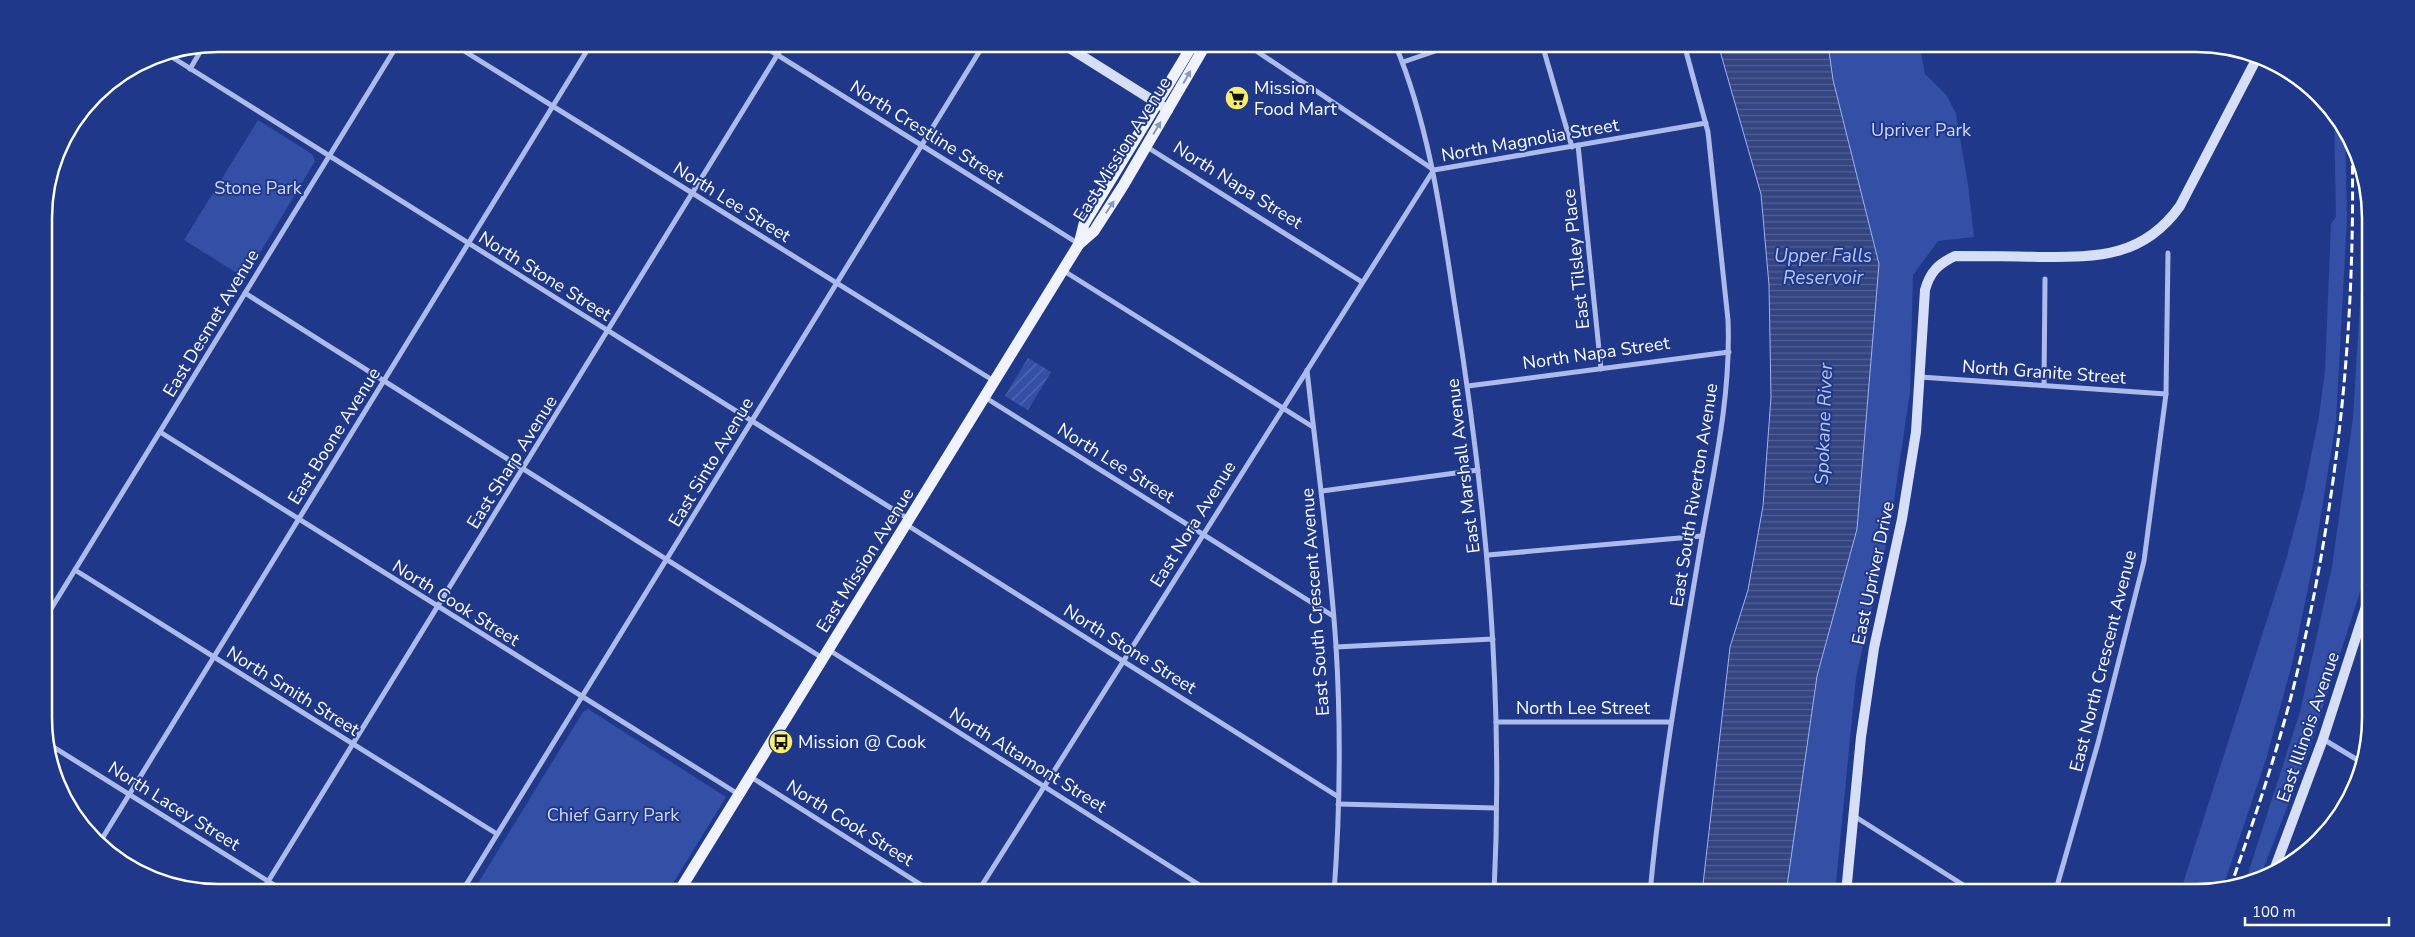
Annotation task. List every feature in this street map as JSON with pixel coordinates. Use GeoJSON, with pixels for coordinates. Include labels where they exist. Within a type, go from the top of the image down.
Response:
{"type":"FeatureCollection","features":[{"type":"Feature","properties":{"kind":"main road","name":"East Mission Avenue"},"geometry":{"type":"LineString","coordinates":[[1079,244],[1084,224],[1188,52]]}},
{"type":"Feature","properties":{"kind":"main road","name":"East Mission Avenue"},"geometry":{"type":"LineString","coordinates":[[684,884],[996,382],[1079,244],[1094,231],[1201,52]]}},
{"type":"Feature","properties":{"kind":"street","name":"East Desmet Avenue"},"geometry":{"type":"LineString","coordinates":[[52,607],[393,52]]}},
{"type":"Feature","properties":{"kind":"street","name":"North Lee Street"},"geometry":{"type":"LineString","coordinates":[[467,52],[996,382]]}},
{"type":"Feature","properties":{"kind":"street","name":"East Boone Avenue"},"geometry":{"type":"LineString","coordinates":[[103,837],[585,52]]}},
{"type":"Feature","properties":{"kind":"street","name":"North Crestline Street"},"geometry":{"type":"LineString","coordinates":[[772,52],[1079,244]]}},
{"type":"Feature","properties":{"kind":"street","name":"East Sharp Avenue"},"geometry":{"type":"LineString","coordinates":[[268,882],[524,469],[779,52]]}},
{"type":"Feature","properties":{"kind":"street","name":"East Sinto Avenue"},"geometry":{"type":"LineString","coordinates":[[466,884],[979,52]]}},
{"type":"Feature","properties":{"kind":"street"},"geometry":{"type":"LineString","coordinates":[[1076,52],[1168,110]]}},
{"type":"Feature","properties":{"kind":"street","name":"North Magnolia Street"},"geometry":{"type":"LineString","coordinates":[[1258,52],[1434,170],[1706,124]]}},
{"type":"Feature","properties":{"kind":"street","name":"East Marshall Avenue"},"geometry":{"type":"LineString","coordinates":[[1399,52],[1434,170],[1468,386],[1488,554],[1496,722],[1494,884]]}},
{"type":"Feature","properties":{"kind":"street"},"geometry":{"type":"LineString","coordinates":[[1403,62],[1432,52]]}},
{"type":"Feature","properties":{"kind":"street","name":"East Tilsley Place"},"geometry":{"type":"LineString","coordinates":[[1545,52],[1575,146],[1601,369]]}},
{"type":"Feature","properties":{"kind":"street","name":"East South Riverton Avenue"},"geometry":{"type":"LineString","coordinates":[[1651,884],[1657,815],[1670,722],[1724,413],[1729,352],[1728,320],[1706,124],[1686,52]]}},
{"type":"Feature","properties":{"kind":"street"},"geometry":{"type":"LineString","coordinates":[[190,68],[199,54]]}},
{"type":"Feature","properties":{"kind":"street","name":"North Stone Street"},"geometry":{"type":"LineString","coordinates":[[175,59],[909,522],[1123,661],[1337,796]]}},
{"type":"Feature","properties":{"kind":"street","name":"East Upriver Drive"},"geometry":{"type":"LineString","coordinates":[[1847,884],[1861,737],[1874,648],[1905,503],[1916,432],[1925,290],[1929,276],[1940,263],[1954,256],[2096,256],[2123,250],[2146,239],[2162,227],[2180,206],[2254,63]]}},
{"type":"Feature","properties":{"kind":"street","name":"North Napa Street"},"geometry":{"type":"LineString","coordinates":[[1146,147],[1362,282]]}},
{"type":"Feature","properties":{"kind":"street","name":"East Nora Avenue"},"geometry":{"type":"LineString","coordinates":[[983,884],[1282,407],[1434,170]]}},
{"type":"Feature","properties":{"kind":"street","name":"East North Crescent Avenue"},"geometry":{"type":"LineString","coordinates":[[2057,884],[2140,581],[2166,394],[2168,253]]}},
{"type":"Feature","properties":{"kind":"street"},"geometry":{"type":"LineString","coordinates":[[1063,270],[1313,427]]}},
{"type":"Feature","properties":{"kind":"street"},"geometry":{"type":"LineString","coordinates":[[2044,385],[2046,278]]}},
{"type":"Feature","properties":{"kind":"street","name":"North Altamont Street"},"geometry":{"type":"LineString","coordinates":[[245,293],[667,560],[827,654],[1044,786],[1198,884]]}},
{"type":"Feature","properties":{"kind":"street","name":"North Napa Street"},"geometry":{"type":"LineString","coordinates":[[1468,386],[1729,352]]}},
{"type":"Feature","properties":{"kind":"street","name":"East South Crescent Avenue"},"geometry":{"type":"LineString","coordinates":[[1307,370],[1322,491],[1336,647],[1338,804],[1334,884]]}},
{"type":"Feature","properties":{"kind":"street","name":"North Granite Street"},"geometry":{"type":"LineString","coordinates":[[1920,378],[2166,394]]}},
{"type":"Feature","properties":{"kind":"street","name":"North Lee Street"},"geometry":{"type":"LineString","coordinates":[[986,398],[1333,616]]}},
{"type":"Feature","properties":{"kind":"street","name":"North Cook Street"},"geometry":{"type":"LineString","coordinates":[[160,432],[739,795]]}},
{"type":"Feature","properties":{"kind":"street"},"geometry":{"type":"LineString","coordinates":[[1322,491],[1478,470]]}},
{"type":"Feature","properties":{"kind":"street"},"geometry":{"type":"LineString","coordinates":[[1488,554],[1702,536]]}},
{"type":"Feature","properties":{"kind":"street","name":"North Smith Street"},"geometry":{"type":"LineString","coordinates":[[75,570],[497,834]]}},
{"type":"Feature","properties":{"kind":"street","name":"East Illinois Avenue"},"geometry":{"type":"LineString","coordinates":[[2277,863],[2323,739],[2362,619]]}},
{"type":"Feature","properties":{"kind":"street"},"geometry":{"type":"LineString","coordinates":[[1336,647],[1493,639]]}},
{"type":"Feature","properties":{"kind":"street","name":"North Lee Street"},"geometry":{"type":"LineString","coordinates":[[1496,722],[1670,722]]}},
{"type":"Feature","properties":{"kind":"street"},"geometry":{"type":"LineString","coordinates":[[2323,739],[2357,760]]}},
{"type":"Feature","properties":{"kind":"street","name":"North Lacey Street"},"geometry":{"type":"LineString","coordinates":[[56,748],[271,884]]}},
{"type":"Feature","properties":{"kind":"street","name":"North Cook Street"},"geometry":{"type":"LineString","coordinates":[[750,777],[920,884]]}},
{"type":"Feature","properties":{"kind":"street"},"geometry":{"type":"LineString","coordinates":[[1338,804],[1495,808]]}},
{"type":"Feature","properties":{"kind":"street"},"geometry":{"type":"LineString","coordinates":[[1854,816],[1962,884]]}},
{"type":"Feature","properties":{"kind":"green space","name":"Upriver Park"},"geometry":{"type":"Polygon","coordinates":[[[1829,52],[1921,52],[1925,74],[1947,96],[1956,114],[1968,185],[1974,237],[1938,241],[1913,275],[1910,391],[1890,528],[1856,677],[1836,884],[1787,884],[1817,676],[1857,529],[1879,264],[1833,80],[1829,52]]]}},
{"type":"Feature","properties":{"kind":"green space","name":"Stone Park"},"geometry":{"type":"Polygon","coordinates":[[[258,120],[312,154],[315,161],[245,278],[184,240],[258,120]]]}},
{"type":"Feature","properties":{"kind":"green space"},"geometry":{"type":"Polygon","coordinates":[[[2334,127],[2345,146],[2347,219],[2336,421],[2313,564],[2293,660],[2267,756],[2225,882],[2183,884],[2286,560],[2304,492],[2319,416],[2325,371],[2331,224],[2336,217],[2334,127]]]}},
{"type":"Feature","properties":{"kind":"green space"},"geometry":{"type":"Polygon","coordinates":[[[2362,270],[2362,586],[2308,753],[2263,871],[2247,877],[2300,712],[2332,567],[2353,418],[2362,270]]]}},
{"type":"Feature","properties":{"kind":"green space"},"geometry":{"type":"Polygon","coordinates":[[[1028,358],[1051,372],[1028,410],[1005,396],[1028,358]]]}},
{"type":"Feature","properties":{"kind":"green space","name":"Chief Garry Park"},"geometry":{"type":"Polygon","coordinates":[[[588,709],[726,797],[673,884],[478,884],[583,712],[588,709]]]}},
{"type":"Feature","properties":{"kind":"water","name":"Upper Falls Reservoir"},"geometry":{"type":"Polygon","coordinates":[[[1720,52],[1829,52],[1833,80],[1879,264],[1857,529],[1817,676],[1787,884],[1703,884],[1730,647],[1748,590],[1763,506],[1771,397],[1769,285],[1761,194],[1720,52]]]}},
{"type":"Feature","properties":{"kind":"railway"},"geometry":{"type":"LineString","coordinates":[[2233,880],[2268,778],[2292,693],[2313,600],[2325,535],[2342,405],[2348,339],[2353,208],[2352,162]]}},
{"type":"Feature","properties":{"kind":"place","name":"Mission Food Mart"},"geometry":{"type":"Point","coordinates":[1237,98]}},
{"type":"Feature","properties":{"kind":"place","name":"Mission @ Cook"},"geometry":{"type":"Point","coordinates":[781,742]}},
{"type":"Feature","properties":{"kind":"water label","name":"Spokane River"},"geometry":{"type":"Point","coordinates":[1824,424]}}]}
